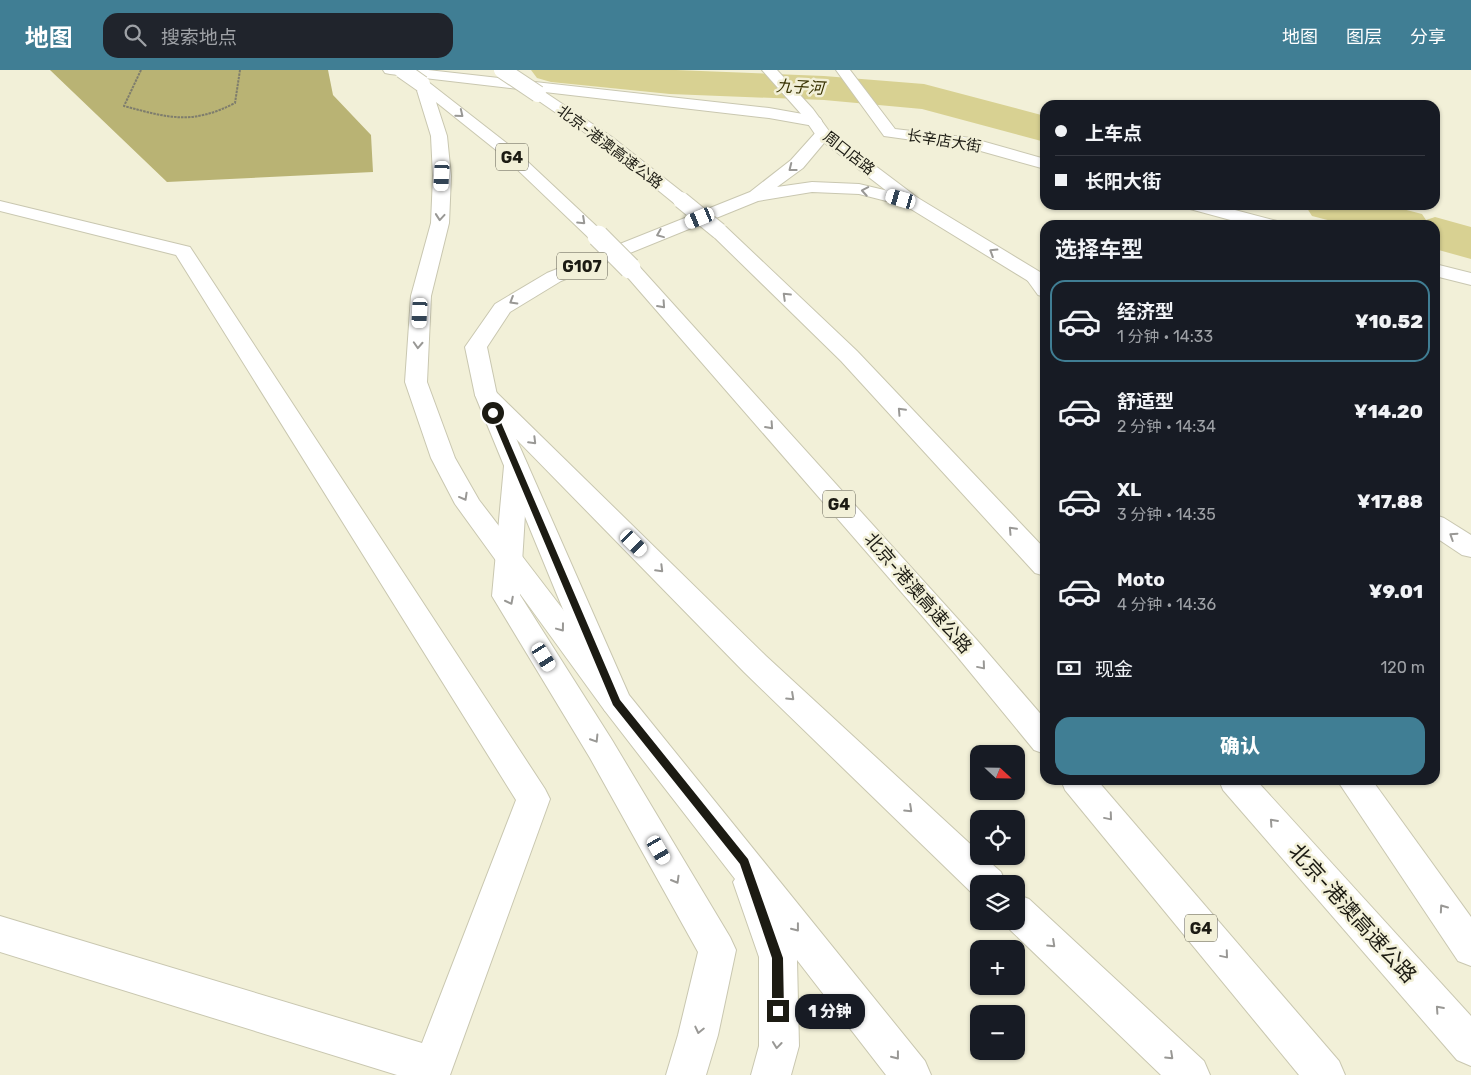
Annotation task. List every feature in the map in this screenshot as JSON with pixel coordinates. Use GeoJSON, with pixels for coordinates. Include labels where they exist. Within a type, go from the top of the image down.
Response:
{"type":"FeatureCollection","features":[{"type":"Feature","properties":{"kind":"main road"},"geometry":{"type":"LineString","coordinates":[[390,70],[769,113],[815,122],[797,164],[754,196]]}},
{"type":"Feature","properties":{"kind":"main road","name":"G4"},"geometry":{"type":"LineString","coordinates":[[402,70],[422,84]]}},
{"type":"Feature","properties":{"kind":"main road","name":"北京-港澳高速公路"},"geometry":{"type":"LineString","coordinates":[[502,70],[606,140],[719,231],[849,356],[1040,561]]}},
{"type":"Feature","properties":{"kind":"main road","name":"周口店路"},"geometry":{"type":"LineString","coordinates":[[769,70],[815,122],[912,202],[1040,283]]}},
{"type":"Feature","properties":{"kind":"main road","name":"长辛店大街"},"geometry":{"type":"LineString","coordinates":[[845,73],[890,133],[971,143],[1040,163]]}},
{"type":"Feature","properties":{"kind":"main road"},"geometry":{"type":"LineString","coordinates":[[422,84],[439,136],[442,176],[440,223],[421,296],[416,382],[443,458],[468,504],[616,702]]}},
{"type":"Feature","properties":{"kind":"main road","name":"北京-港澳高速公路"},"geometry":{"type":"LineString","coordinates":[[422,84],[507,152],[630,268],[966,648],[1040,735]]}},
{"type":"Feature","properties":{"kind":"main road","name":"G107"},"geometry":{"type":"LineString","coordinates":[[771,1075],[778,1046],[778,958],[744,862],[616,702],[486,395],[476,347],[502,308],[554,277],[754,196],[812,186],[859,189],[912,202]]}},
{"type":"Feature","properties":{"kind":"main road"},"geometry":{"type":"LineString","coordinates":[[0,206],[183,251],[532,799],[431,1071],[0,934]]}},
{"type":"Feature","properties":{"kind":"main road"},"geometry":{"type":"LineString","coordinates":[[1214,210],[1252,220]]}},
{"type":"Feature","properties":{"kind":"main road"},"geometry":{"type":"LineString","coordinates":[[1440,271],[1471,279]]}},
{"type":"Feature","properties":{"kind":"main road"},"geometry":{"type":"LineString","coordinates":[[486,395],[756,664],[979,875]]}},
{"type":"Feature","properties":{"kind":"main road"},"geometry":{"type":"LineString","coordinates":[[516,466],[506,596],[601,749],[717,950],[698,1035],[686,1075]]}},
{"type":"Feature","properties":{"kind":"main road"},"geometry":{"type":"LineString","coordinates":[[1440,527],[1471,548]]}},
{"type":"Feature","properties":{"kind":"main road","name":"G4"},"geometry":{"type":"LineString","coordinates":[[1082,785],[1325,1075]]}},
{"type":"Feature","properties":{"kind":"main road","name":"北京-港澳高速公路"},"geometry":{"type":"LineString","coordinates":[[1239,785],[1471,1046]]}},
{"type":"Feature","properties":{"kind":"main road"},"geometry":{"type":"LineString","coordinates":[[1357,785],[1471,948]]}},
{"type":"Feature","properties":{"kind":"main road"},"geometry":{"type":"LineString","coordinates":[[744,862],[911,1075]]}},
{"type":"Feature","properties":{"kind":"main road"},"geometry":{"type":"LineString","coordinates":[[1025,919],[1190,1075]]}},
{"type":"Feature","properties":{"kind":"path"},"geometry":{"type":"LineString","coordinates":[[141,70],[124,106],[171,118],[198,118],[219,112],[235,103],[240,70]]}},
{"type":"Feature","properties":{"kind":"shaded area"},"geometry":{"type":"Polygon","coordinates":[[[50,70],[328,70],[333,95],[371,135],[373,172],[167,182],[50,70]]]}},
{"type":"Feature","properties":{"kind":"waterway","name":"九子河"},"geometry":{"type":"LineString","coordinates":[[551,70],[670,82],[824,88],[924,97],[1040,128]]}},
{"type":"Feature","properties":{"kind":"waterway","name":"九子河"},"geometry":{"type":"LineString","coordinates":[[1348,210],[1386,220]]}},
{"type":"Feature","properties":{"kind":"waterway","name":"九子河"},"geometry":{"type":"LineString","coordinates":[[1440,234],[1471,243]]}},
{"type":"Feature","properties":{"kind":"route"},"geometry":{"type":"LineString","coordinates":[[493,413],[616,702],[744,862],[778,958],[778,1011]]}}]}
